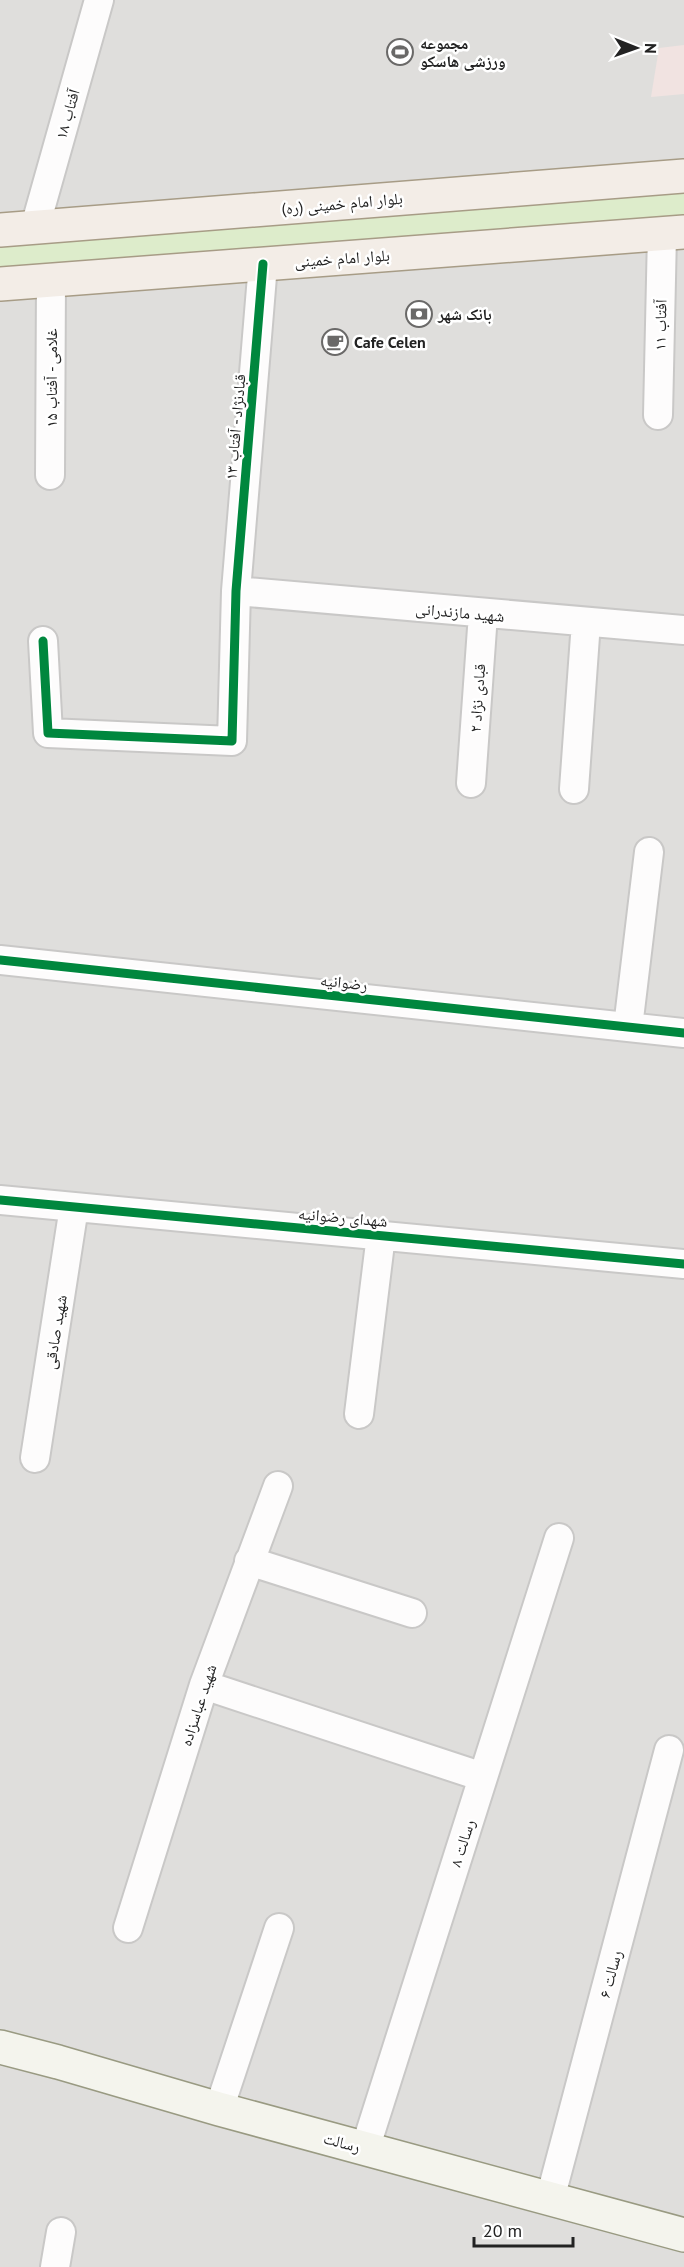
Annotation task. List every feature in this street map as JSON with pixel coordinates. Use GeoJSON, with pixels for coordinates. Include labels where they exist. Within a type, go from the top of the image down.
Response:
{"type":"FeatureCollection","features":[{"type":"Feature","properties":{"kind":"main road","name":"بلوار امام خمینی (ره)"},"geometry":{"type":"LineString","coordinates":[[0,230],[684,176]]}},
{"type":"Feature","properties":{"kind":"main road","name":"بلوار امام خمینی"},"geometry":{"type":"LineString","coordinates":[[0,284],[673,233]]}},
{"type":"Feature","properties":{"kind":"main road","name":"رسالت"},"geometry":{"type":"LineString","coordinates":[[0,2047],[684,2235]]}},
{"type":"Feature","properties":{"kind":"street","name":"آفتاب ۱۸"},"geometry":{"type":"LineString","coordinates":[[35,227],[99,0]]}},
{"type":"Feature","properties":{"kind":"street","name":"آفتاب ۱۱"},"geometry":{"type":"LineString","coordinates":[[658,415],[673,233]]}},
{"type":"Feature","properties":{"kind":"street","name":"قبادنژاد - آفتاب ۱۳"},"geometry":{"type":"LineString","coordinates":[[43,640],[48,733],[232,741],[236,591],[263,264]]}},
{"type":"Feature","properties":{"kind":"street","name":"غلامی - آفتاب ۱۵"},"geometry":{"type":"LineString","coordinates":[[50,475],[51,281]]}},
{"type":"Feature","properties":{"kind":"street","name":"شهید مازندرانی"},"geometry":{"type":"LineString","coordinates":[[236,591],[684,630]]}},
{"type":"Feature","properties":{"kind":"street","name":"قبادی نژاد ۲"},"geometry":{"type":"LineString","coordinates":[[471,783],[483,614]]}},
{"type":"Feature","properties":{"kind":"street"},"geometry":{"type":"LineString","coordinates":[[574,789],[586,622]]}},
{"type":"Feature","properties":{"kind":"street"},"geometry":{"type":"LineString","coordinates":[[628,1027],[649,852]]}},
{"type":"Feature","properties":{"kind":"street","name":"رضوانیه"},"geometry":{"type":"LineString","coordinates":[[0,960],[684,1033]]}},
{"type":"Feature","properties":{"kind":"street","name":"شهدای رضوانیه"},"geometry":{"type":"LineString","coordinates":[[0,1200],[684,1264]]}},
{"type":"Feature","properties":{"kind":"street","name":"شهید صادقی"},"geometry":{"type":"LineString","coordinates":[[35,1458],[74,1207]]}},
{"type":"Feature","properties":{"kind":"street"},"geometry":{"type":"LineString","coordinates":[[359,1414],[381,1235]]}},
{"type":"Feature","properties":{"kind":"street","name":"شهید عباسزاده"},"geometry":{"type":"LineString","coordinates":[[128,1928],[204,1685],[278,1486]]}},
{"type":"Feature","properties":{"kind":"street","name":"رسالت ۸"},"geometry":{"type":"LineString","coordinates":[[365,2149],[559,1538]]}},
{"type":"Feature","properties":{"kind":"street"},"geometry":{"type":"LineString","coordinates":[[249,1561],[412,1614]]}},
{"type":"Feature","properties":{"kind":"street"},"geometry":{"type":"LineString","coordinates":[[204,1685],[483,1777]]}},
{"type":"Feature","properties":{"kind":"street","name":"رسالت ۶"},"geometry":{"type":"LineString","coordinates":[[550,2199],[669,1750]]}},
{"type":"Feature","properties":{"kind":"street"},"geometry":{"type":"LineString","coordinates":[[219,2109],[279,1928]]}},
{"type":"Feature","properties":{"kind":"street"},"geometry":{"type":"LineString","coordinates":[[55,2267],[61,2232]]}},
{"type":"Feature","properties":{"kind":"shaded area"},"geometry":{"type":"Polygon","coordinates":[[[0,0],[684,0],[684,2267],[0,2267],[0,0]]]}},
{"type":"Feature","properties":{"kind":"shaded area"},"geometry":{"type":"Polygon","coordinates":[[[684,45],[684,94],[651,97],[659,48],[684,45]]]}},
{"type":"Feature","properties":{"kind":"green space"},"geometry":{"type":"Polygon","coordinates":[[[684,192],[684,217],[0,271],[0,246],[684,192]]]}},
{"type":"Feature","properties":{"kind":"cycle path"},"geometry":{"type":"LineString","coordinates":[[43,641],[48,733],[232,741],[236,591],[263,264]]}},
{"type":"Feature","properties":{"kind":"cycle path"},"geometry":{"type":"LineString","coordinates":[[0,960],[684,1033]]}},
{"type":"Feature","properties":{"kind":"cycle path"},"geometry":{"type":"LineString","coordinates":[[0,1200],[684,1264]]}},
{"type":"Feature","properties":{"kind":"place","name":"مجموعه ورزشی هاسکو"},"geometry":{"type":"Point","coordinates":[400,52]}},
{"type":"Feature","properties":{"kind":"place","name":"بانک شهر"},"geometry":{"type":"Point","coordinates":[419,314]}},
{"type":"Feature","properties":{"kind":"place","name":"Cafe Celen"},"geometry":{"type":"Point","coordinates":[335,342]}}]}
